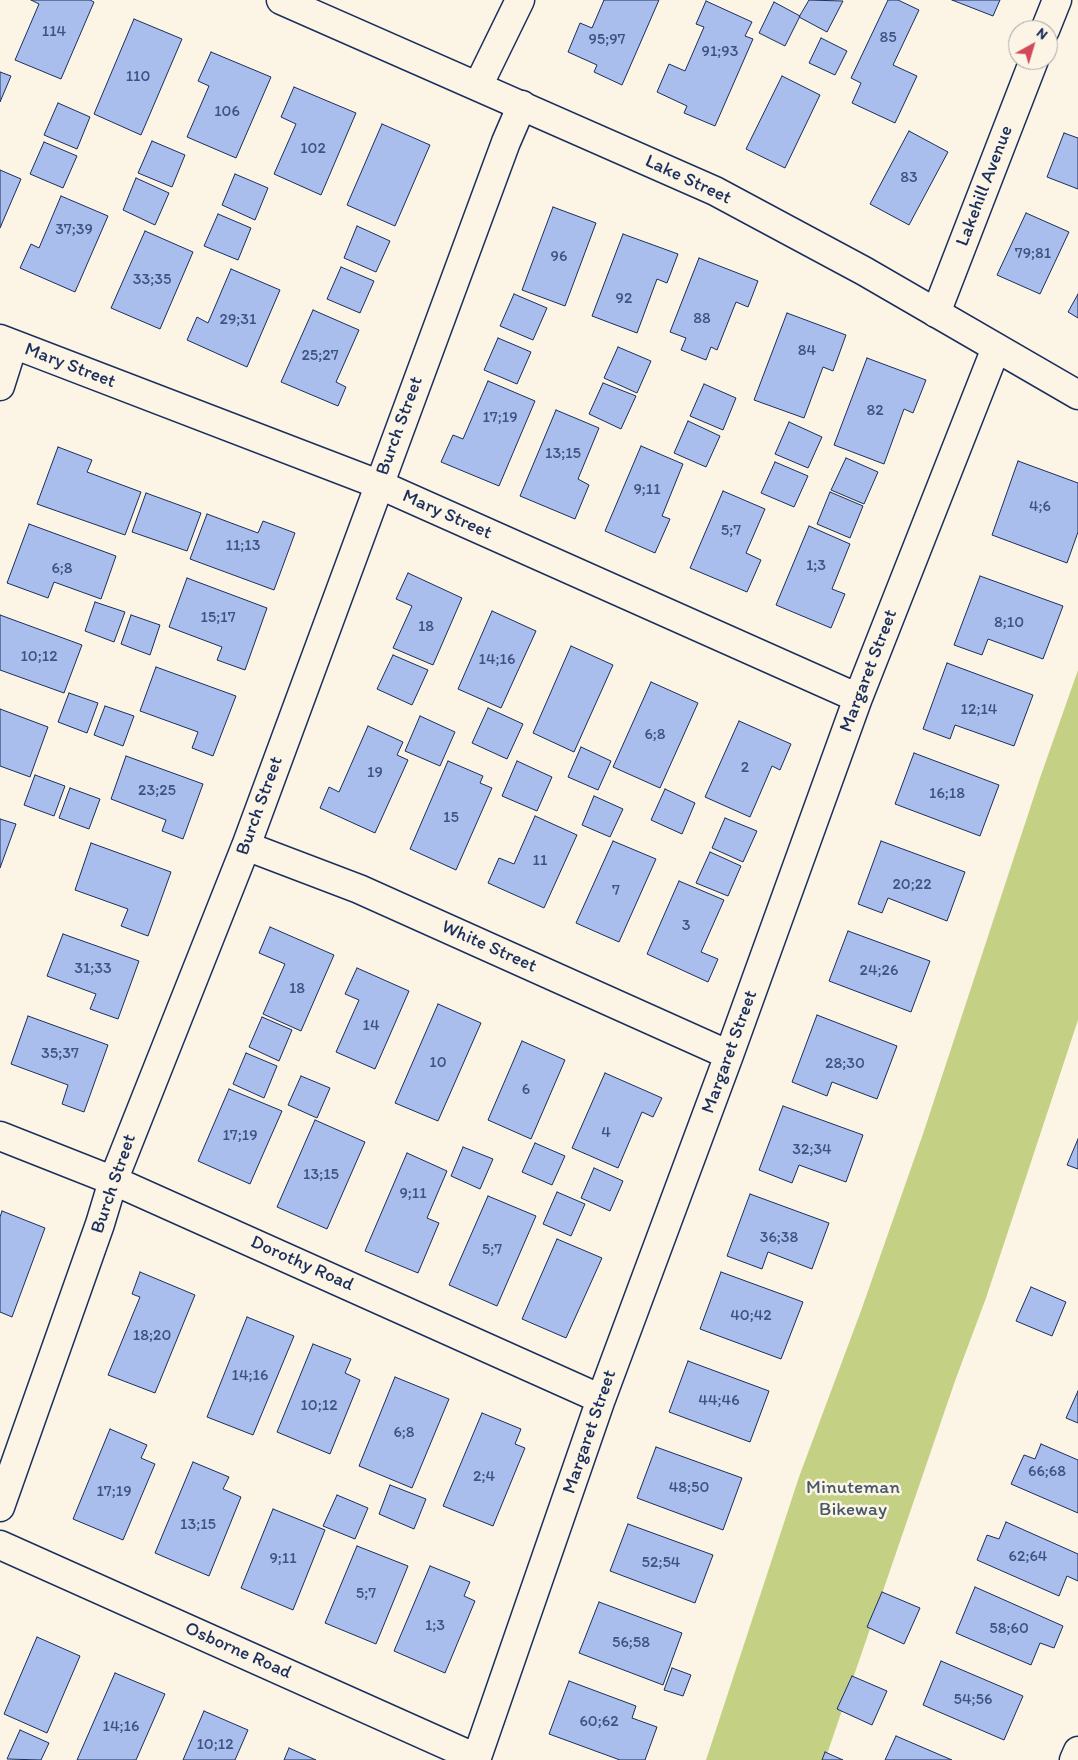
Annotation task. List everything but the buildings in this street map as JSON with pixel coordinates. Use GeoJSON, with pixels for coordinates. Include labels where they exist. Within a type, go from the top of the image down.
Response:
{"type":"FeatureCollection","features":[{"type":"Feature","properties":{"kind":"street","name":"Lake Street"},"geometry":{"type":"LineString","coordinates":[[281,0],[715,191],[864,271],[1078,395]]}},
{"type":"Feature","properties":{"kind":"street"},"geometry":{"type":"LineString","coordinates":[[478,86],[520,0]]}},
{"type":"Feature","properties":{"kind":"street"},"geometry":{"type":"LineString","coordinates":[[1049,20],[1057,0]]}},
{"type":"Feature","properties":{"kind":"street","name":"Lakehill Avenue"},"geometry":{"type":"LineString","coordinates":[[936,313],[1030,70]]}},
{"type":"Feature","properties":{"kind":"street","name":"Burch Street"},"geometry":{"type":"LineString","coordinates":[[0,1508],[100,1224],[113,1181],[246,846],[378,484],[506,142],[522,105]]}},
{"type":"Feature","properties":{"kind":"street"},"geometry":{"type":"LineString","coordinates":[[0,386],[7,342]]}},
{"type":"Feature","properties":{"kind":"street","name":"Mary Street"},"geometry":{"type":"LineString","coordinates":[[7,342],[378,484],[858,698]]}},
{"type":"Feature","properties":{"kind":"street","name":"Margaret Street"},"geometry":{"type":"LineString","coordinates":[[476,1759],[601,1398],[729,1055],[858,698],[996,348]]}},
{"type":"Feature","properties":{"kind":"street","name":"White Street"},"geometry":{"type":"LineString","coordinates":[[246,846],[359,889],[729,1055]]}},
{"type":"Feature","properties":{"kind":"street","name":"Dorothy Road"},"geometry":{"type":"LineString","coordinates":[[0,1136],[113,1181],[601,1398]]}},
{"type":"Feature","properties":{"kind":"street","name":"Osborne Road"},"geometry":{"type":"LineString","coordinates":[[0,1545],[476,1759]]}},
{"type":"Feature","properties":{"kind":"street"},"geometry":{"type":"LineString","coordinates":[[1074,1760],[1078,1751]]}},
{"type":"Feature","properties":{"kind":"green space","name":"Minuteman Bikeway"},"geometry":{"type":"Polygon","coordinates":[[[1078,670],[1078,1020],[986,1298],[955,1381],[825,1760],[706,1760],[799,1477],[862,1308],[924,1131],[1040,778],[1078,670]]]}}]}
